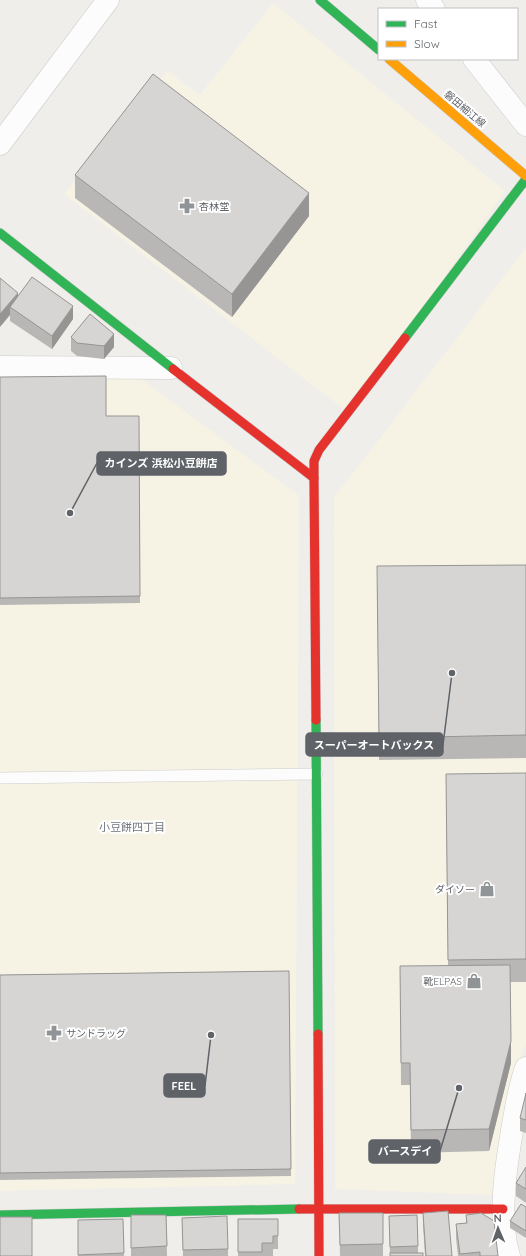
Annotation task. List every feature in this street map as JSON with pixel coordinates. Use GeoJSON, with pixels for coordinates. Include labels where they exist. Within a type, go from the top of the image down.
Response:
{"type":"FeatureCollection","features":[{"type":"Feature","properties":{"kind":"street"},"geometry":{"type":"LineString","coordinates":[[0,144],[108,0]]}},
{"type":"Feature","properties":{"kind":"street"},"geometry":{"type":"LineString","coordinates":[[320,0],[378,49]]}},
{"type":"Feature","properties":{"kind":"street"},"geometry":{"type":"LineString","coordinates":[[427,0],[433,8]]}},
{"type":"Feature","properties":{"kind":"street","name":"磐田細江線"},"geometry":{"type":"LineString","coordinates":[[390,60],[526,176]]}},
{"type":"Feature","properties":{"kind":"street"},"geometry":{"type":"LineString","coordinates":[[475,60],[526,125]]}},
{"type":"Feature","properties":{"kind":"street"},"geometry":{"type":"LineString","coordinates":[[319,1256],[314,461],[319,450],[526,179]]}},
{"type":"Feature","properties":{"kind":"street"},"geometry":{"type":"LineString","coordinates":[[0,233],[171,368],[314,478]]}},
{"type":"Feature","properties":{"kind":"street"},"geometry":{"type":"LineString","coordinates":[[0,367],[171,368]]}},
{"type":"Feature","properties":{"kind":"street"},"geometry":{"type":"LineString","coordinates":[[509,1256],[506,1246],[503,1209],[509,1146],[521,1080],[526,1068]]}},
{"type":"Feature","properties":{"kind":"street"},"geometry":{"type":"LineString","coordinates":[[0,1215],[503,1209]]}},
{"type":"Feature","properties":{"kind":"lane"},"geometry":{"type":"LineString","coordinates":[[0,778],[317,774]]}},
{"type":"Feature","properties":{"kind":"shaded area"},"geometry":{"type":"Polygon","coordinates":[[[273,3],[505,191],[349,413],[64,194],[167,71],[200,95],[273,3]]]}},
{"type":"Feature","properties":{"kind":"shaded area"},"geometry":{"type":"Polygon","coordinates":[[[526,248],[526,1044],[513,1076],[494,1195],[335,1189],[334,498],[526,248]]]}},
{"type":"Feature","properties":{"kind":"shaded area"},"geometry":{"type":"Polygon","coordinates":[[[0,376],[140,378],[299,496],[295,1184],[0,1191],[0,376]]]}},
{"type":"Feature","properties":{"kind":"building"},"geometry":{"type":"Polygon","coordinates":[[[153,74],[309,193],[232,294],[75,175],[153,74]]]}},
{"type":"Feature","properties":{"kind":"building"},"geometry":{"type":"Polygon","coordinates":[[[32,277],[73,306],[52,336],[10,307],[32,277]]]}},
{"type":"Feature","properties":{"kind":"building"},"geometry":{"type":"Polygon","coordinates":[[[0,278],[18,293],[0,314],[0,278]]]}},
{"type":"Feature","properties":{"kind":"building"},"geometry":{"type":"Polygon","coordinates":[[[90,314],[114,334],[104,346],[77,343],[71,337],[90,314]]]}},
{"type":"Feature","properties":{"kind":"building"},"geometry":{"type":"Polygon","coordinates":[[[106,376],[106,416],[139,416],[140,596],[0,598],[0,377],[106,376]]]}},
{"type":"Feature","properties":{"kind":"building"},"geometry":{"type":"Polygon","coordinates":[[[526,565],[526,735],[379,738],[377,566],[526,565]]]}},
{"type":"Feature","properties":{"kind":"building"},"geometry":{"type":"Polygon","coordinates":[[[526,773],[526,959],[448,960],[446,774],[526,773]]]}},
{"type":"Feature","properties":{"kind":"building"},"geometry":{"type":"Polygon","coordinates":[[[510,965],[511,1041],[489,1129],[411,1130],[410,1063],[401,1063],[400,966],[510,965]]]}},
{"type":"Feature","properties":{"kind":"building"},"geometry":{"type":"Polygon","coordinates":[[[289,971],[291,1169],[0,1173],[0,975],[289,971]]]}},
{"type":"Feature","properties":{"kind":"building"},"geometry":{"type":"Polygon","coordinates":[[[526,1093],[526,1120],[520,1118],[526,1093]]]}},
{"type":"Feature","properties":{"kind":"building"},"geometry":{"type":"Polygon","coordinates":[[[526,1167],[526,1189],[516,1183],[526,1167]]]}},
{"type":"Feature","properties":{"kind":"building"},"geometry":{"type":"Polygon","coordinates":[[[521,1204],[526,1207],[526,1231],[510,1221],[521,1204]]]}},
{"type":"Feature","properties":{"kind":"building"},"geometry":{"type":"Polygon","coordinates":[[[448,1211],[452,1256],[426,1256],[423,1213],[448,1211]]]}},
{"type":"Feature","properties":{"kind":"building"},"geometry":{"type":"Polygon","coordinates":[[[339,1213],[383,1213],[383,1244],[340,1245],[339,1213]]]}},
{"type":"Feature","properties":{"kind":"building"},"geometry":{"type":"Polygon","coordinates":[[[481,1213],[494,1221],[498,1256],[480,1256],[480,1252],[460,1254],[456,1224],[467,1223],[466,1215],[481,1213]]]}},
{"type":"Feature","properties":{"kind":"building"},"geometry":{"type":"Polygon","coordinates":[[[131,1215],[166,1215],[167,1246],[131,1248],[131,1215]]]}},
{"type":"Feature","properties":{"kind":"building"},"geometry":{"type":"Polygon","coordinates":[[[417,1215],[418,1246],[390,1247],[389,1216],[417,1215]]]}},
{"type":"Feature","properties":{"kind":"building"},"geometry":{"type":"Polygon","coordinates":[[[227,1216],[228,1249],[183,1250],[182,1218],[227,1216]]]}},
{"type":"Feature","properties":{"kind":"building"},"geometry":{"type":"Polygon","coordinates":[[[0,1217],[32,1217],[32,1256],[0,1256],[0,1217]]]}},
{"type":"Feature","properties":{"kind":"building"},"geometry":{"type":"Polygon","coordinates":[[[123,1219],[124,1253],[78,1255],[78,1220],[123,1219]]]}},
{"type":"Feature","properties":{"kind":"building"},"geometry":{"type":"Polygon","coordinates":[[[238,1219],[278,1219],[278,1236],[273,1236],[273,1243],[262,1243],[262,1252],[238,1252],[238,1219]]]}},
{"type":"Feature","properties":{"kind":"building"},"geometry":{"type":"Polygon","coordinates":[[[390,1253],[423,1253],[423,1256],[390,1256],[390,1253]]]}},
{"type":"Feature","properties":{"kind":"traffic: fast"},"geometry":{"type":"LineString","coordinates":[[320,0],[378,49]]}},
{"type":"Feature","properties":{"kind":"traffic: fast"},"geometry":{"type":"LineString","coordinates":[[405,338],[526,179]]}},
{"type":"Feature","properties":{"kind":"traffic: fast"},"geometry":{"type":"LineString","coordinates":[[0,233],[173,369]]}},
{"type":"Feature","properties":{"kind":"traffic: fast"},"geometry":{"type":"LineString","coordinates":[[316,720],[318,1034]]}},
{"type":"Feature","properties":{"kind":"traffic: fast"},"geometry":{"type":"LineString","coordinates":[[0,1215],[299,1209]]}},
{"type":"Feature","properties":{"kind":"traffic: slow"},"geometry":{"type":"LineString","coordinates":[[390,60],[526,176]]}},
{"type":"Feature","properties":{"kind":"traffic: jam"},"geometry":{"type":"LineString","coordinates":[[173,369],[314,478],[314,461],[319,450],[405,338]]}},
{"type":"Feature","properties":{"kind":"traffic: jam"},"geometry":{"type":"LineString","coordinates":[[314,478],[316,720]]}},
{"type":"Feature","properties":{"kind":"traffic: jam"},"geometry":{"type":"LineString","coordinates":[[318,1034],[319,1256]]}},
{"type":"Feature","properties":{"kind":"traffic: jam"},"geometry":{"type":"LineString","coordinates":[[299,1209],[503,1209]]}},
{"type":"Feature","properties":{"kind":"place","name":"杏林堂"},"geometry":{"type":"Point","coordinates":[187,206]}},
{"type":"Feature","properties":{"kind":"place","name":"カインズ 浜松小豆餠店"},"geometry":{"type":"Point","coordinates":[70,513]}},
{"type":"Feature","properties":{"kind":"place","name":"スーパーオートバックス"},"geometry":{"type":"Point","coordinates":[452,673]}},
{"type":"Feature","properties":{"kind":"place","name":"ダイソー"},"geometry":{"type":"Point","coordinates":[487,889]}},
{"type":"Feature","properties":{"kind":"place","name":"靴ELPAS"},"geometry":{"type":"Point","coordinates":[474,981]}},
{"type":"Feature","properties":{"kind":"place","name":"サンドラッグ"},"geometry":{"type":"Point","coordinates":[54,1033]}},
{"type":"Feature","properties":{"kind":"place","name":"FEEL"},"geometry":{"type":"Point","coordinates":[211,1035]}},
{"type":"Feature","properties":{"kind":"place","name":"バースデイ"},"geometry":{"type":"Point","coordinates":[459,1088]}},
{"type":"Feature","properties":{"kind":"district","name":"小豆餅四丁目"},"geometry":{"type":"Point","coordinates":[132,827]}}]}
